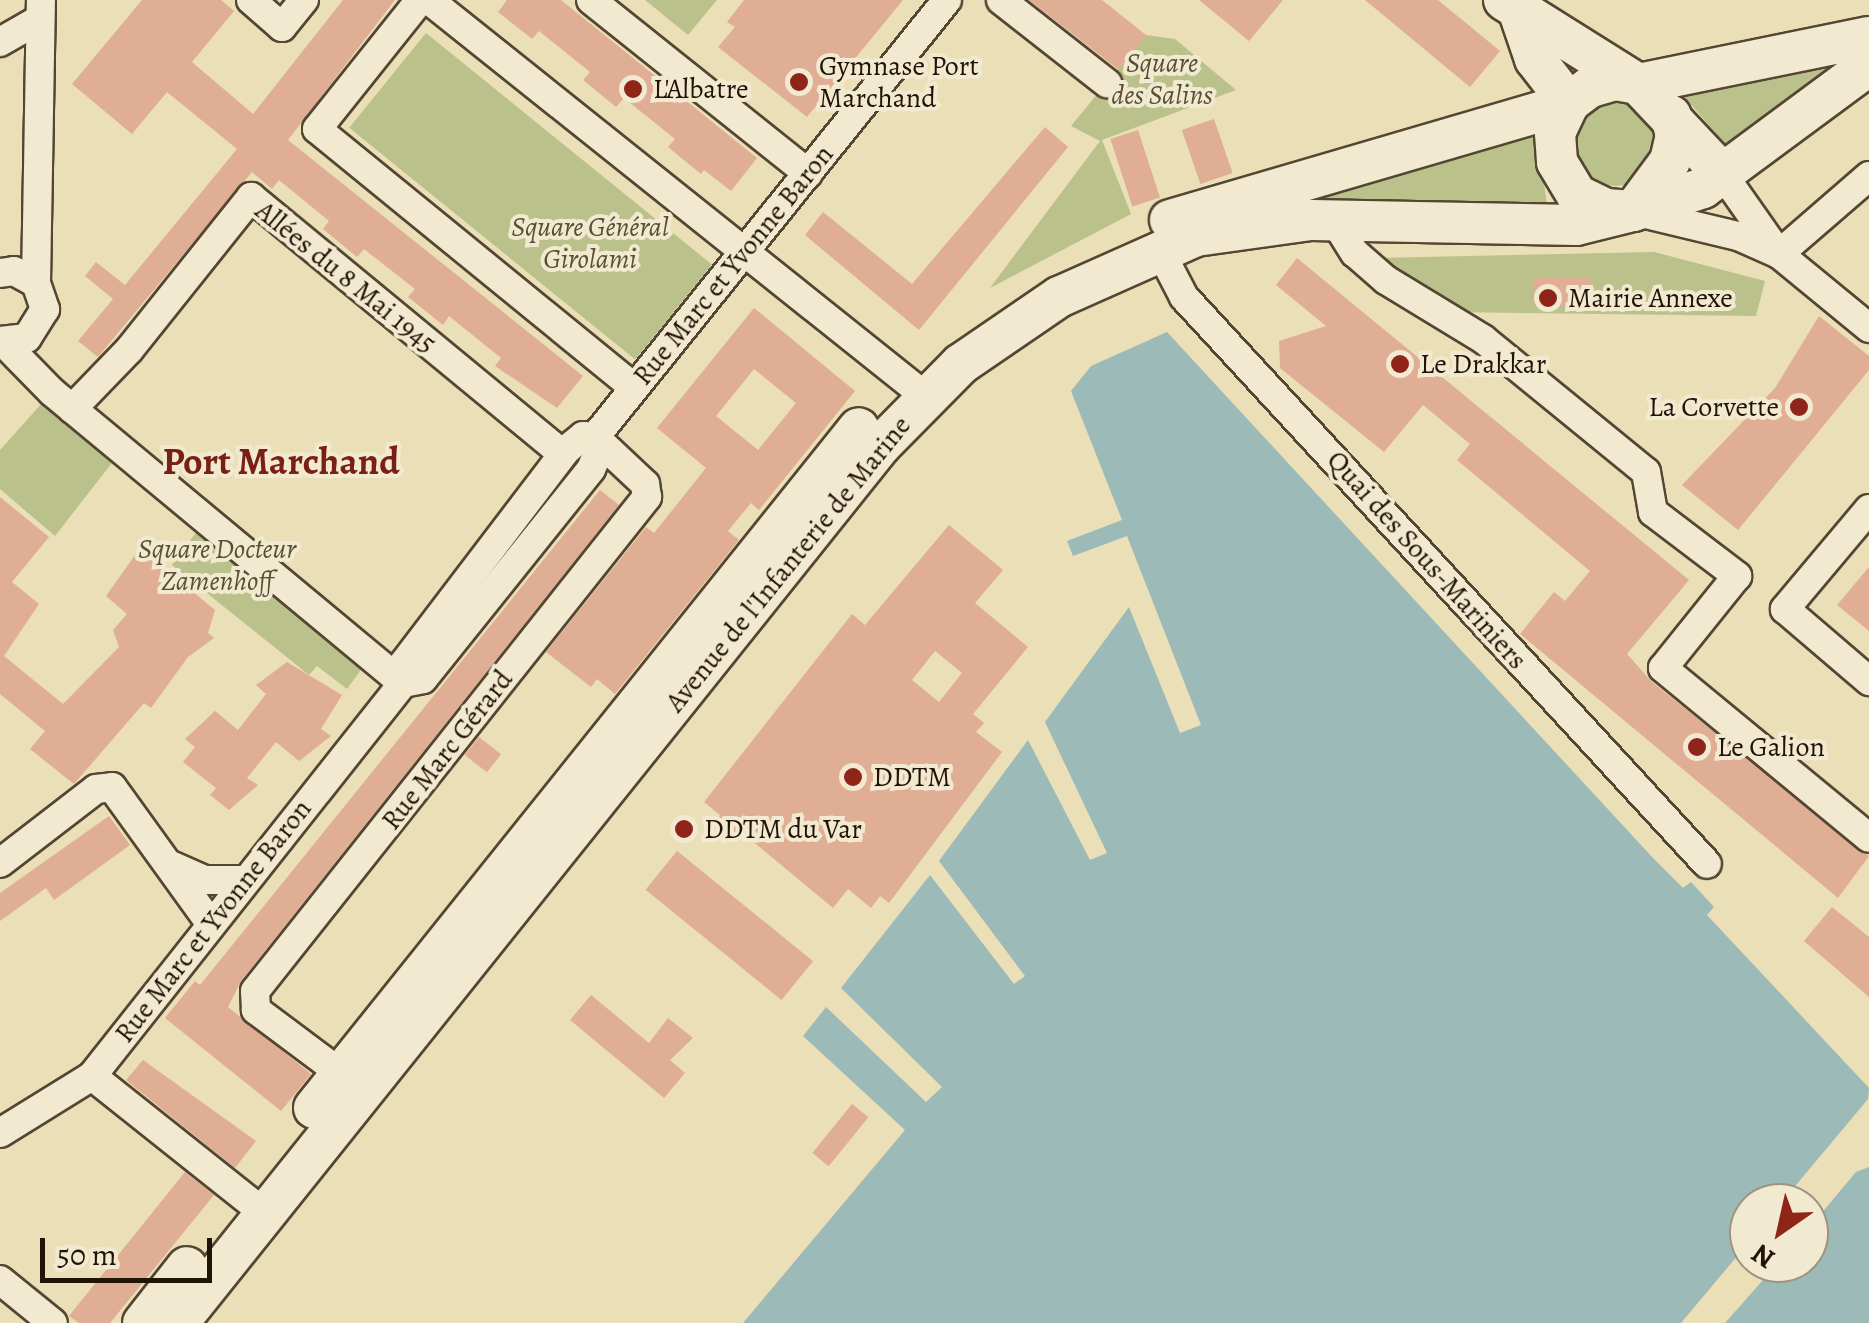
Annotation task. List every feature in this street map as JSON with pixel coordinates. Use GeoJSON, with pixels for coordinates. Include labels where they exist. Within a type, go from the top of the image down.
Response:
{"type":"FeatureCollection","features":[{"type":"Feature","properties":{"kind":"main road"},"geometry":{"type":"LineString","coordinates":[[1511,6],[1536,59],[1569,103]]}},
{"type":"Feature","properties":{"kind":"main road"},"geometry":{"type":"LineString","coordinates":[[1511,6],[1638,84],[1722,173]]}},
{"type":"Feature","properties":{"kind":"main road"},"geometry":{"type":"LineString","coordinates":[[1672,116],[1670,161],[1633,211],[1591,204],[1562,175],[1555,132],[1569,103],[1602,82],[1638,84],[1869,37]]}},
{"type":"Feature","properties":{"kind":"main road"},"geometry":{"type":"LineString","coordinates":[[1515,119],[1536,59]]}},
{"type":"Feature","properties":{"kind":"main road","name":"Avenue de l'Infanterie de Marine"},"geometry":{"type":"LineString","coordinates":[[914,387],[1060,298],[1159,249],[1266,223],[1334,220],[1563,226],[1674,200],[1756,150],[1869,65]]}},
{"type":"Feature","properties":{"kind":"main road","name":"Avenue de l'Infanterie de Marine"},"geometry":{"type":"LineString","coordinates":[[178,1323],[341,1074],[914,387],[993,310],[1128,237],[1232,199],[1569,103]]}},
{"type":"Feature","properties":{"kind":"main road","name":"Avenue de l'Infanterie de Marine"},"geometry":{"type":"LineString","coordinates":[[143,1323],[253,1205]]}},
{"type":"Feature","properties":{"kind":"street"},"geometry":{"type":"LineString","coordinates":[[251,0],[282,28],[304,0]]}},
{"type":"Feature","properties":{"kind":"street"},"geometry":{"type":"LineString","coordinates":[[420,0],[317,129],[633,387]]}},
{"type":"Feature","properties":{"kind":"street"},"geometry":{"type":"LineString","coordinates":[[429,0],[914,387]]}},
{"type":"Feature","properties":{"kind":"street"},"geometry":{"type":"LineString","coordinates":[[591,0],[808,173]]}},
{"type":"Feature","properties":{"kind":"street","name":"Rue Marc et Yvonne Baron"},"geometry":{"type":"LineString","coordinates":[[594,437],[947,0]]}},
{"type":"Feature","properties":{"kind":"street"},"geometry":{"type":"LineString","coordinates":[[1001,0],[1107,83]]}},
{"type":"Feature","properties":{"kind":"street"},"geometry":{"type":"LineString","coordinates":[[0,42],[41,10]]}},
{"type":"Feature","properties":{"kind":"street"},"geometry":{"type":"LineString","coordinates":[[41,10],[38,237],[17,276],[45,309],[13,346],[72,410],[403,683]]}},
{"type":"Feature","properties":{"kind":"street"},"geometry":{"type":"LineString","coordinates":[[1722,173],[1779,254],[1869,328]]}},
{"type":"Feature","properties":{"kind":"street"},"geometry":{"type":"LineString","coordinates":[[1779,254],[1869,176]]}},
{"type":"Feature","properties":{"kind":"street","name":"Allées du 8 Mai 1945"},"geometry":{"type":"LineString","coordinates":[[72,410],[130,350],[251,197],[563,454]]}},
{"type":"Feature","properties":{"kind":"street"},"geometry":{"type":"LineString","coordinates":[[1633,211],[1738,236],[1779,254]]}},
{"type":"Feature","properties":{"kind":"street"},"geometry":{"type":"LineString","coordinates":[[1334,220],[1355,253],[1386,280],[1483,339],[1646,472],[1653,512],[1737,576],[1664,668],[1869,838]]}},
{"type":"Feature","properties":{"kind":"street","name":"Quai des Sous-Mariniers"},"geometry":{"type":"LineString","coordinates":[[1159,249],[1184,297],[1707,864]]}},
{"type":"Feature","properties":{"kind":"street","name":"Rue Marc et Yvonne Baron"},"geometry":{"type":"LineString","coordinates":[[0,1133],[92,1076],[403,683],[404,663],[563,454],[583,436],[594,437]]}},
{"type":"Feature","properties":{"kind":"street","name":"Rue Marc et Yvonne Baron"},"geometry":{"type":"LineString","coordinates":[[403,683],[424,679],[591,469],[599,451],[594,437]]}},
{"type":"Feature","properties":{"kind":"street","name":"Rue Marc Gérard"},"geometry":{"type":"LineString","coordinates":[[341,1074],[256,1010],[255,990],[647,498],[645,484],[594,437]]}},
{"type":"Feature","properties":{"kind":"street"},"geometry":{"type":"LineString","coordinates":[[1869,509],[1785,610],[1869,681]]}},
{"type":"Feature","properties":{"kind":"street"},"geometry":{"type":"LineString","coordinates":[[0,862],[96,789],[112,787],[210,923]]}},
{"type":"Feature","properties":{"kind":"street"},"geometry":{"type":"LineString","coordinates":[[171,865],[204,880],[244,880]]}},
{"type":"Feature","properties":{"kind":"street"},"geometry":{"type":"LineString","coordinates":[[92,1076],[253,1205]]}},
{"type":"Feature","properties":{"kind":"street"},"geometry":{"type":"LineString","coordinates":[[0,1280],[53,1323]]}},
{"type":"Feature","properties":{"kind":"green space"},"geometry":{"type":"Polygon","coordinates":[[[645,0],[717,0],[688,35],[645,0]]]}},
{"type":"Feature","properties":{"kind":"green space","name":"Square Général Girolami"},"geometry":{"type":"Polygon","coordinates":[[[426,33],[712,265],[635,359],[349,128],[426,33]]]}},
{"type":"Feature","properties":{"kind":"green space","name":"Square des Salins"},"geometry":{"type":"Polygon","coordinates":[[[1146,35],[1175,39],[1236,90],[1102,140],[1131,214],[990,288],[1100,141],[1071,126],[1146,35]]]}},
{"type":"Feature","properties":{"kind":"green space"},"geometry":{"type":"Polygon","coordinates":[[[1845,42],[1863,70],[1740,161],[1668,78],[1845,42]]]}},
{"type":"Feature","properties":{"kind":"green space"},"geometry":{"type":"Polygon","coordinates":[[[1607,102],[1623,102],[1639,109],[1650,120],[1657,144],[1654,160],[1645,174],[1623,186],[1607,186],[1591,179],[1580,168],[1573,152],[1573,136],[1580,120],[1591,109],[1607,102]]]}},
{"type":"Feature","properties":{"kind":"green space"},"geometry":{"type":"Polygon","coordinates":[[[1534,113],[1550,226],[1334,220],[1317,175],[1534,113]]]}},
{"type":"Feature","properties":{"kind":"green space"},"geometry":{"type":"Polygon","coordinates":[[[1654,252],[1765,281],[1756,316],[1444,312],[1377,258],[1654,252]]]}},
{"type":"Feature","properties":{"kind":"green space"},"geometry":{"type":"Polygon","coordinates":[[[52,392],[122,450],[55,536],[0,489],[0,450],[52,392]]]}},
{"type":"Feature","properties":{"kind":"green space","name":"Square Docteur Zamenhoff"},"geometry":{"type":"Polygon","coordinates":[[[206,519],[371,656],[347,689],[317,666],[309,675],[172,565],[206,519]]]}},
{"type":"Feature","properties":{"kind":"water"},"geometry":{"type":"Polygon","coordinates":[[[1167,332],[1653,858],[1683,888],[1691,882],[1714,907],[1707,915],[1869,1088],[1868,1099],[1798,1183],[1729,1183],[1729,1266],[1681,1323],[743,1323],[905,1130],[803,1036],[826,1007],[926,1102],[942,1087],[841,988],[930,875],[1014,984],[1025,976],[939,861],[1028,740],[1090,860],[1107,853],[1045,722],[1129,607],[1180,733],[1201,725],[1127,536],[1073,556],[1067,541],[1122,520],[1071,391],[1091,366],[1167,332]]]}},
{"type":"Feature","properties":{"kind":"water"},"geometry":{"type":"Polygon","coordinates":[[[1869,1167],[1869,1323],[1725,1323],[1760,1283],[1829,1283],[1829,1204],[1856,1172],[1869,1167]]]}},
{"type":"Feature","properties":{"kind":"building"},"geometry":{"type":"Polygon","coordinates":[[[142,0],[221,0],[234,11],[192,62],[253,114],[343,0],[395,0],[288,140],[583,376],[557,408],[495,366],[501,358],[449,316],[443,325],[408,297],[415,289],[364,249],[357,257],[323,229],[329,221],[279,180],[272,189],[252,172],[98,357],[78,341],[113,299],[85,276],[96,262],[125,285],[237,149],[167,92],[132,134],[72,84],[142,0]]]}},
{"type":"Feature","properties":{"kind":"building","name":"L'Albatre"},"geometry":{"type":"Polygon","coordinates":[[[507,0],[561,0],[757,158],[731,191],[704,170],[701,174],[668,147],[675,139],[624,98],[616,107],[583,80],[590,72],[539,31],[532,39],[498,12],[507,0]]]}},
{"type":"Feature","properties":{"kind":"building","name":"Gymnase Port Marchand"},"geometry":{"type":"Polygon","coordinates":[[[744,0],[903,0],[807,117],[718,47],[735,27],[727,22],[744,0]]]}},
{"type":"Feature","properties":{"kind":"building"},"geometry":{"type":"Polygon","coordinates":[[[1029,0],[1102,0],[1146,35],[1119,70],[1029,0]]]}},
{"type":"Feature","properties":{"kind":"building"},"geometry":{"type":"Polygon","coordinates":[[[1199,0],[1283,0],[1249,41],[1199,0]]]}},
{"type":"Feature","properties":{"kind":"building"},"geometry":{"type":"Polygon","coordinates":[[[1365,0],[1438,0],[1500,51],[1470,87],[1365,0]]]}},
{"type":"Feature","properties":{"kind":"building"},"geometry":{"type":"Polygon","coordinates":[[[1214,119],[1233,173],[1200,184],[1182,130],[1214,119]]]}},
{"type":"Feature","properties":{"kind":"building"},"geometry":{"type":"Polygon","coordinates":[[[1045,127],[1068,147],[919,330],[805,235],[823,212],[912,284],[1045,127]]]}},
{"type":"Feature","properties":{"kind":"building"},"geometry":{"type":"Polygon","coordinates":[[[1138,130],[1160,198],[1132,206],[1110,139],[1138,130]]]}},
{"type":"Feature","properties":{"kind":"building"},"geometry":{"type":"Polygon","coordinates":[[[1297,258],[1689,580],[1627,654],[1652,682],[1869,856],[1838,898],[1520,634],[1554,592],[1565,601],[1590,571],[1457,460],[1470,444],[1423,405],[1384,452],[1280,368],[1279,341],[1326,326],[1276,285],[1297,258]]]}},
{"type":"Feature","properties":{"kind":"building","name":"Mairie Annexe"},"geometry":{"type":"Polygon","coordinates":[[[1534,278],[1591,278],[1591,306],[1534,306],[1534,278]]]}},
{"type":"Feature","properties":{"kind":"building"},"geometry":{"type":"Polygon","coordinates":[[[754,308],[855,391],[759,510],[751,503],[728,531],[739,540],[615,694],[597,679],[591,687],[546,652],[646,527],[654,533],[706,468],[657,428],[754,308]],[[754,369],[716,416],[758,450],[796,403],[754,369]]]}},
{"type":"Feature","properties":{"kind":"building","name":"La Corvette"},"geometry":{"type":"Polygon","coordinates":[[[1819,316],[1869,356],[1869,370],[1738,530],[1682,485],[1775,388],[1819,316]]]}},
{"type":"Feature","properties":{"kind":"building"},"geometry":{"type":"Polygon","coordinates":[[[600,490],[619,505],[241,981],[228,1007],[311,1074],[281,1111],[165,1018],[195,981],[200,985],[600,490]]]}},
{"type":"Feature","properties":{"kind":"building"},"geometry":{"type":"Polygon","coordinates":[[[0,497],[49,537],[12,582],[39,604],[4,656],[63,704],[119,647],[113,630],[127,614],[106,596],[140,548],[215,610],[208,633],[214,638],[188,657],[151,708],[144,703],[74,784],[30,749],[45,731],[0,694],[0,497]]]}},
{"type":"Feature","properties":{"kind":"building","name":"DDTM"},"geometry":{"type":"Polygon","coordinates":[[[949,525],[1003,570],[975,603],[1028,647],[973,714],[984,723],[976,732],[1002,752],[889,903],[880,896],[871,908],[848,889],[833,908],[744,834],[740,838],[717,820],[720,815],[704,802],[852,614],[865,625],[949,525]],[[935,651],[912,680],[939,702],[962,673],[935,651]]]}},
{"type":"Feature","properties":{"kind":"building"},"geometry":{"type":"Polygon","coordinates":[[[1869,567],[1869,631],[1837,605],[1869,567]]]}},
{"type":"Feature","properties":{"kind":"building"},"geometry":{"type":"Polygon","coordinates":[[[287,662],[342,695],[321,729],[331,736],[299,761],[276,742],[247,778],[258,785],[229,810],[210,795],[216,788],[183,762],[195,747],[185,739],[215,711],[238,730],[266,694],[256,685],[287,662]]]}},
{"type":"Feature","properties":{"kind":"building"},"geometry":{"type":"Polygon","coordinates":[[[479,737],[501,754],[487,772],[465,755],[479,737]]]}},
{"type":"Feature","properties":{"kind":"building"},"geometry":{"type":"Polygon","coordinates":[[[109,816],[130,845],[54,900],[46,888],[0,921],[0,893],[109,816]]]}},
{"type":"Feature","properties":{"kind":"building"},"geometry":{"type":"Polygon","coordinates":[[[677,851],[813,961],[782,1000],[646,890],[677,851]]]}},
{"type":"Feature","properties":{"kind":"building"},"geometry":{"type":"Polygon","coordinates":[[[1832,907],[1869,937],[1869,997],[1804,941],[1832,907]]]}},
{"type":"Feature","properties":{"kind":"building"},"geometry":{"type":"Polygon","coordinates":[[[591,995],[649,1043],[668,1018],[693,1038],[670,1060],[685,1073],[664,1098],[570,1020],[591,995]]]}},
{"type":"Feature","properties":{"kind":"building"},"geometry":{"type":"Polygon","coordinates":[[[143,1060],[256,1141],[235,1168],[126,1080],[143,1060]]]}},
{"type":"Feature","properties":{"kind":"building"},"geometry":{"type":"Polygon","coordinates":[[[852,1104],[868,1117],[829,1166],[812,1153],[852,1104]]]}},
{"type":"Feature","properties":{"kind":"building"},"geometry":{"type":"Polygon","coordinates":[[[185,1172],[214,1195],[110,1323],[79,1323],[69,1316],[185,1172]]]}},
{"type":"Feature","properties":{"kind":"place","name":"Gymnase Port Marchand"},"geometry":{"type":"Point","coordinates":[799,82]}},
{"type":"Feature","properties":{"kind":"place","name":"L'Albatre"},"geometry":{"type":"Point","coordinates":[633,89]}},
{"type":"Feature","properties":{"kind":"place","name":"Mairie Annexe"},"geometry":{"type":"Point","coordinates":[1548,298]}},
{"type":"Feature","properties":{"kind":"place","name":"Le Drakkar"},"geometry":{"type":"Point","coordinates":[1400,364]}},
{"type":"Feature","properties":{"kind":"place","name":"La Corvette"},"geometry":{"type":"Point","coordinates":[1799,407]}},
{"type":"Feature","properties":{"kind":"place","name":"Le Galion"},"geometry":{"type":"Point","coordinates":[1697,747]}},
{"type":"Feature","properties":{"kind":"place","name":"DDTM"},"geometry":{"type":"Point","coordinates":[853,777]}},
{"type":"Feature","properties":{"kind":"place","name":"DDTM du Var"},"geometry":{"type":"Point","coordinates":[684,829]}},
{"type":"Feature","properties":{"kind":"district","name":"Port Marchand"},"geometry":{"type":"Point","coordinates":[281,462]}}]}
